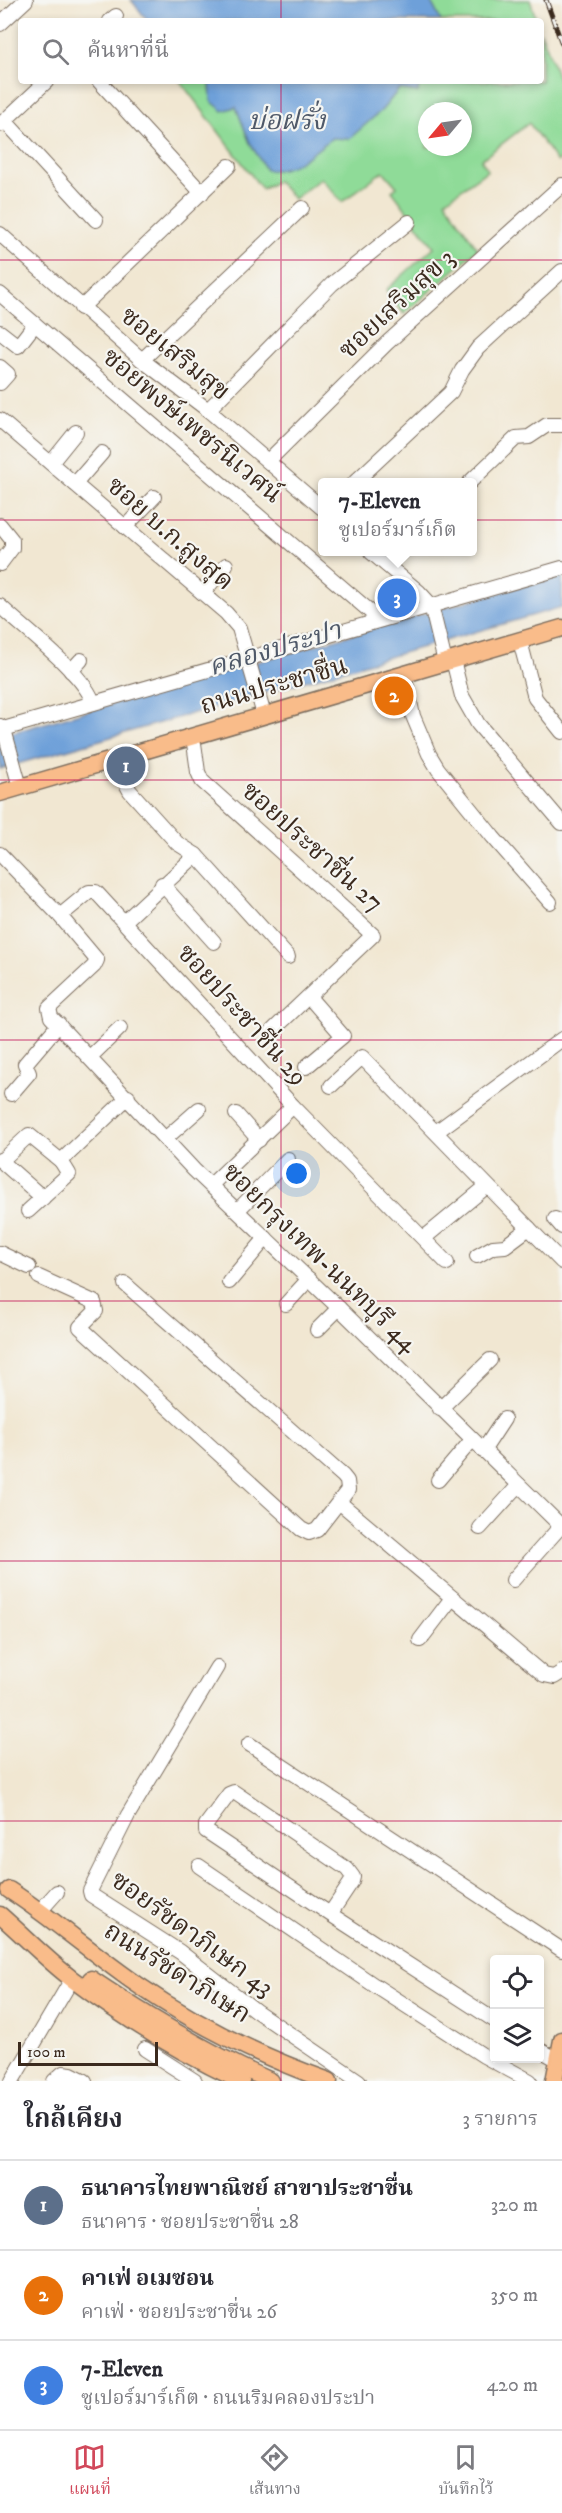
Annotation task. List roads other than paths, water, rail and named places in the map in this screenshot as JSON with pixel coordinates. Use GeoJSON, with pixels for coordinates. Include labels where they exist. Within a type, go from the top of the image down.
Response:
{"type":"FeatureCollection","features":[{"type":"Feature","properties":{"kind":"main road","name":"ถนนประชาชื่น"},"geometry":{"type":"LineString","coordinates":[[0,793],[18,780],[120,758],[562,628]]}},
{"type":"Feature","properties":{"kind":"main road","name":"ถนนรัชดาภิเษก"},"geometry":{"type":"LineString","coordinates":[[5,1886],[139,1986],[184,2013],[263,2054],[328,2081]]}},
{"type":"Feature","properties":{"kind":"main road","name":"ถนนรัชดาภิเษก"},"geometry":{"type":"LineString","coordinates":[[5,1886],[71,1948],[134,2001],[203,2048],[271,2081]]}},
{"type":"Feature","properties":{"kind":"main road","name":"ถนนรัชดาภิเษก"},"geometry":{"type":"LineString","coordinates":[[0,1914],[72,1979],[173,2047],[241,2081]]}},
{"type":"Feature","properties":{"kind":"main road","name":"ถนนรัชดาภิเษก"},"geometry":{"type":"LineString","coordinates":[[29,1940],[134,2001],[299,2081]]}},
{"type":"Feature","properties":{"kind":"main road"},"geometry":{"type":"LineString","coordinates":[[554,2081],[562,2040]]}},
{"type":"Feature","properties":{"kind":"street"},"geometry":{"type":"LineString","coordinates":[[0,24],[26,0]]}},
{"type":"Feature","properties":{"kind":"street"},"geometry":{"type":"LineString","coordinates":[[44,84],[2,123],[96,220]]}},
{"type":"Feature","properties":{"kind":"street"},"geometry":{"type":"LineString","coordinates":[[102,84],[202,193]]}},
{"type":"Feature","properties":{"kind":"street"},"geometry":{"type":"LineString","coordinates":[[81,308],[229,166]]}},
{"type":"Feature","properties":{"kind":"street","name":"ซอยเสริมสุข 3"},"geometry":{"type":"LineString","coordinates":[[268,461],[387,343],[562,185]]}},
{"type":"Feature","properties":{"kind":"street"},"geometry":{"type":"LineString","coordinates":[[142,360],[302,208]]}},
{"type":"Feature","properties":{"kind":"street"},"geometry":{"type":"LineString","coordinates":[[208,410],[332,284],[409,222]]}},
{"type":"Feature","properties":{"kind":"street","name":"ซอยเสริมสุข"},"geometry":{"type":"LineString","coordinates":[[0,234],[142,360],[208,410],[318,505]]}},
{"type":"Feature","properties":{"kind":"street"},"geometry":{"type":"LineString","coordinates":[[360,478],[451,392],[462,370],[478,348],[562,272]]}},
{"type":"Feature","properties":{"kind":"street","name":"ซอยพงษ์เพชรนิเวศน์"},"geometry":{"type":"LineString","coordinates":[[0,294],[238,495],[381,620]]}},
{"type":"Feature","properties":{"kind":"street"},"geometry":{"type":"LineString","coordinates":[[0,332],[18,346],[35,324]]}},
{"type":"Feature","properties":{"kind":"street"},"geometry":{"type":"LineString","coordinates":[[0,367],[8,374],[0,383]]}},
{"type":"Feature","properties":{"kind":"street","name":"ซอย บ.ก.สูงสุด"},"geometry":{"type":"LineString","coordinates":[[0,420],[226,613],[239,628],[264,715]]}},
{"type":"Feature","properties":{"kind":"street"},"geometry":{"type":"LineString","coordinates":[[475,478],[516,438],[529,436],[547,425],[562,426]]}},
{"type":"Feature","properties":{"kind":"street"},"geometry":{"type":"LineString","coordinates":[[51,463],[76,432]]}},
{"type":"Feature","properties":{"kind":"street"},"geometry":{"type":"LineString","coordinates":[[75,484],[102,453]]}},
{"type":"Feature","properties":{"kind":"street"},"geometry":{"type":"LineString","coordinates":[[125,527],[154,497]]}},
{"type":"Feature","properties":{"kind":"street"},"geometry":{"type":"LineString","coordinates":[[0,525],[12,540],[12,548],[0,564]]}},
{"type":"Feature","properties":{"kind":"street"},"geometry":{"type":"LineString","coordinates":[[376,556],[419,592],[432,607],[440,644],[462,696],[478,724],[562,823]]}},
{"type":"Feature","properties":{"kind":"street"},"geometry":{"type":"LineString","coordinates":[[387,565],[396,556]]}},
{"type":"Feature","properties":{"kind":"street"},"geometry":{"type":"LineString","coordinates":[[202,593],[226,565]]}},
{"type":"Feature","properties":{"kind":"street"},"geometry":{"type":"LineString","coordinates":[[18,780],[2,730],[562,568]]}},
{"type":"Feature","properties":{"kind":"street"},"geometry":{"type":"LineString","coordinates":[[0,606],[71,671],[90,693],[93,703]]}},
{"type":"Feature","properties":{"kind":"street"},"geometry":{"type":"LineString","coordinates":[[520,641],[535,698],[562,732]]}},
{"type":"Feature","properties":{"kind":"street"},"geometry":{"type":"LineString","coordinates":[[71,671],[81,660]]}},
{"type":"Feature","properties":{"kind":"street"},"geometry":{"type":"LineString","coordinates":[[405,674],[413,716],[438,769],[550,902]]}},
{"type":"Feature","properties":{"kind":"street","name":"ซอยประชาชื่น 27"},"geometry":{"type":"LineString","coordinates":[[193,736],[198,772],[202,780],[373,935],[272,1031]]}},
{"type":"Feature","properties":{"kind":"street"},"geometry":{"type":"LineString","coordinates":[[120,758],[123,778],[130,791],[177,843],[196,855],[288,957]]}},
{"type":"Feature","properties":{"kind":"street"},"geometry":{"type":"LineString","coordinates":[[0,854],[60,916],[97,960],[94,966],[49,1008],[55,1021],[25,1064],[29,1073],[11,1094]]}},
{"type":"Feature","properties":{"kind":"street"},"geometry":{"type":"LineString","coordinates":[[124,922],[162,884],[196,855]]}},
{"type":"Feature","properties":{"kind":"street"},"geometry":{"type":"LineString","coordinates":[[162,884],[213,942]]}},
{"type":"Feature","properties":{"kind":"street","name":"ซอยประชาชื่น 29"},"geometry":{"type":"LineString","coordinates":[[60,916],[92,891],[96,892],[293,1106],[447,1263]]}},
{"type":"Feature","properties":{"kind":"street"},"geometry":{"type":"LineString","coordinates":[[306,1067],[343,1036],[309,997]]}},
{"type":"Feature","properties":{"kind":"street","name":"ซอยกรุงเทพ-นนทบุรี 44"},"geometry":{"type":"LineString","coordinates":[[55,1021],[211,1185],[562,1527]]}},
{"type":"Feature","properties":{"kind":"street"},"geometry":{"type":"LineString","coordinates":[[90,1057],[120,1028]]}},
{"type":"Feature","properties":{"kind":"street"},"geometry":{"type":"LineString","coordinates":[[436,1132],[562,1039]]}},
{"type":"Feature","properties":{"kind":"street"},"geometry":{"type":"LineString","coordinates":[[331,1086],[362,1057],[562,1263]]}},
{"type":"Feature","properties":{"kind":"street"},"geometry":{"type":"LineString","coordinates":[[62,1161],[128,1097]]}},
{"type":"Feature","properties":{"kind":"street"},"geometry":{"type":"LineString","coordinates":[[211,1185],[293,1106]]}},
{"type":"Feature","properties":{"kind":"street"},"geometry":{"type":"LineString","coordinates":[[165,1139],[199,1109]]}},
{"type":"Feature","properties":{"kind":"street"},"geometry":{"type":"LineString","coordinates":[[236,1114],[258,1140]]}},
{"type":"Feature","properties":{"kind":"street"},"geometry":{"type":"LineString","coordinates":[[28,1211],[43,1198],[69,1174],[62,1161],[29,1135],[1,1161],[43,1198]]}},
{"type":"Feature","properties":{"kind":"street"},"geometry":{"type":"LineString","coordinates":[[238,1210],[288,1160]]}},
{"type":"Feature","properties":{"kind":"street"},"geometry":{"type":"LineString","coordinates":[[424,1238],[487,1186]]}},
{"type":"Feature","properties":{"kind":"street"},"geometry":{"type":"LineString","coordinates":[[477,1256],[489,1248],[505,1246],[529,1228]]}},
{"type":"Feature","properties":{"kind":"street"},"geometry":{"type":"LineString","coordinates":[[228,1282],[266,1238]]}},
{"type":"Feature","properties":{"kind":"street"},"geometry":{"type":"LineString","coordinates":[[0,1253],[94,1302],[96,1311],[80,1327],[301,1529],[309,1533],[316,1530],[348,1490],[347,1481],[124,1284]]}},
{"type":"Feature","properties":{"kind":"street"},"geometry":{"type":"LineString","coordinates":[[286,1304],[309,1279]]}},
{"type":"Feature","properties":{"kind":"street"},"geometry":{"type":"LineString","coordinates":[[317,1330],[339,1308]]}},
{"type":"Feature","properties":{"kind":"street"},"geometry":{"type":"LineString","coordinates":[[440,1409],[490,1360]]}},
{"type":"Feature","properties":{"kind":"street"},"geometry":{"type":"LineString","coordinates":[[483,1451],[504,1419]]}},
{"type":"Feature","properties":{"kind":"street"},"geometry":{"type":"LineString","coordinates":[[438,1480],[472,1440]]}},
{"type":"Feature","properties":{"kind":"street"},"geometry":{"type":"LineString","coordinates":[[480,1528],[519,1485]]}},
{"type":"Feature","properties":{"kind":"street"},"geometry":{"type":"LineString","coordinates":[[339,1502],[544,1675],[554,1677],[562,1672]]}},
{"type":"Feature","properties":{"kind":"street"},"geometry":{"type":"LineString","coordinates":[[513,1580],[562,1527]]}},
{"type":"Feature","properties":{"kind":"street"},"geometry":{"type":"LineString","coordinates":[[420,1640],[452,1598]]}},
{"type":"Feature","properties":{"kind":"street","name":"ซอยรัชดาภิเษก 43"},"geometry":{"type":"LineString","coordinates":[[217,1667],[128,1815],[90,1891],[91,1894],[180,1952],[256,2011],[358,2081]]}},
{"type":"Feature","properties":{"kind":"street"},"geometry":{"type":"LineString","coordinates":[[249,1744],[562,1950]]}},
{"type":"Feature","properties":{"kind":"street"},"geometry":{"type":"LineString","coordinates":[[330,1914],[352,1881],[353,1877],[348,1869],[234,1792],[229,1794],[204,1827],[206,1831],[330,1914],[490,2017]]}},
{"type":"Feature","properties":{"kind":"street"},"geometry":{"type":"LineString","coordinates":[[199,1866],[374,1985],[484,2056],[530,2081]]}},
{"type":"Feature","properties":{"kind":"street"},"geometry":{"type":"LineString","coordinates":[[40,1911],[57,1892]]}},
{"type":"Feature","properties":{"kind":"street"},"geometry":{"type":"LineString","coordinates":[[12,2081],[72,1979]]}},
{"type":"Feature","properties":{"kind":"street"},"geometry":{"type":"LineString","coordinates":[[145,2049],[195,2081]]}},
{"type":"Feature","properties":{"kind":"street"},"geometry":{"type":"LineString","coordinates":[[544,2052],[558,2060]]}},
{"type":"Feature","properties":{"kind":"street"},"geometry":{"type":"LineString","coordinates":[[54,2081],[63,2073],[86,2081]]}},
{"type":"Feature","properties":{"kind":"water"},"geometry":{"type":"Polygon","coordinates":[[[131,0],[430,0],[439,18],[146,18],[131,0]]]}},
{"type":"Feature","properties":{"kind":"water","name":"บ่อฝรั่ง"},"geometry":{"type":"Polygon","coordinates":[[[210,84],[419,84],[418,92],[399,89],[382,110],[349,139],[332,138],[301,161],[275,170],[266,170],[250,143],[236,107],[223,111],[211,101],[210,84]]]}},
{"type":"Feature","properties":{"kind":"water"},"geometry":{"type":"Polygon","coordinates":[[[562,574],[562,607],[0,769],[0,736],[562,574]]]}},
{"type":"Feature","properties":{"kind":"railway"},"geometry":{"type":"LineString","coordinates":[[546,0],[562,44]]}},
{"type":"Feature","properties":{"kind":"place","name":"7-Eleven"},"geometry":{"type":"Point","coordinates":[397,598]}},
{"type":"Feature","properties":{"kind":"place","name":"คาเฟ่ อเมซอน"},"geometry":{"type":"Point","coordinates":[394,696]}},
{"type":"Feature","properties":{"kind":"place","name":"ธนาคารไทยพาณิชย์ สาขาประชาชื่น"},"geometry":{"type":"Point","coordinates":[126,766]}},
{"type":"Feature","properties":{"kind":"water label","name":"คลองประปา"},"geometry":{"type":"Point","coordinates":[275,649]}}]}
